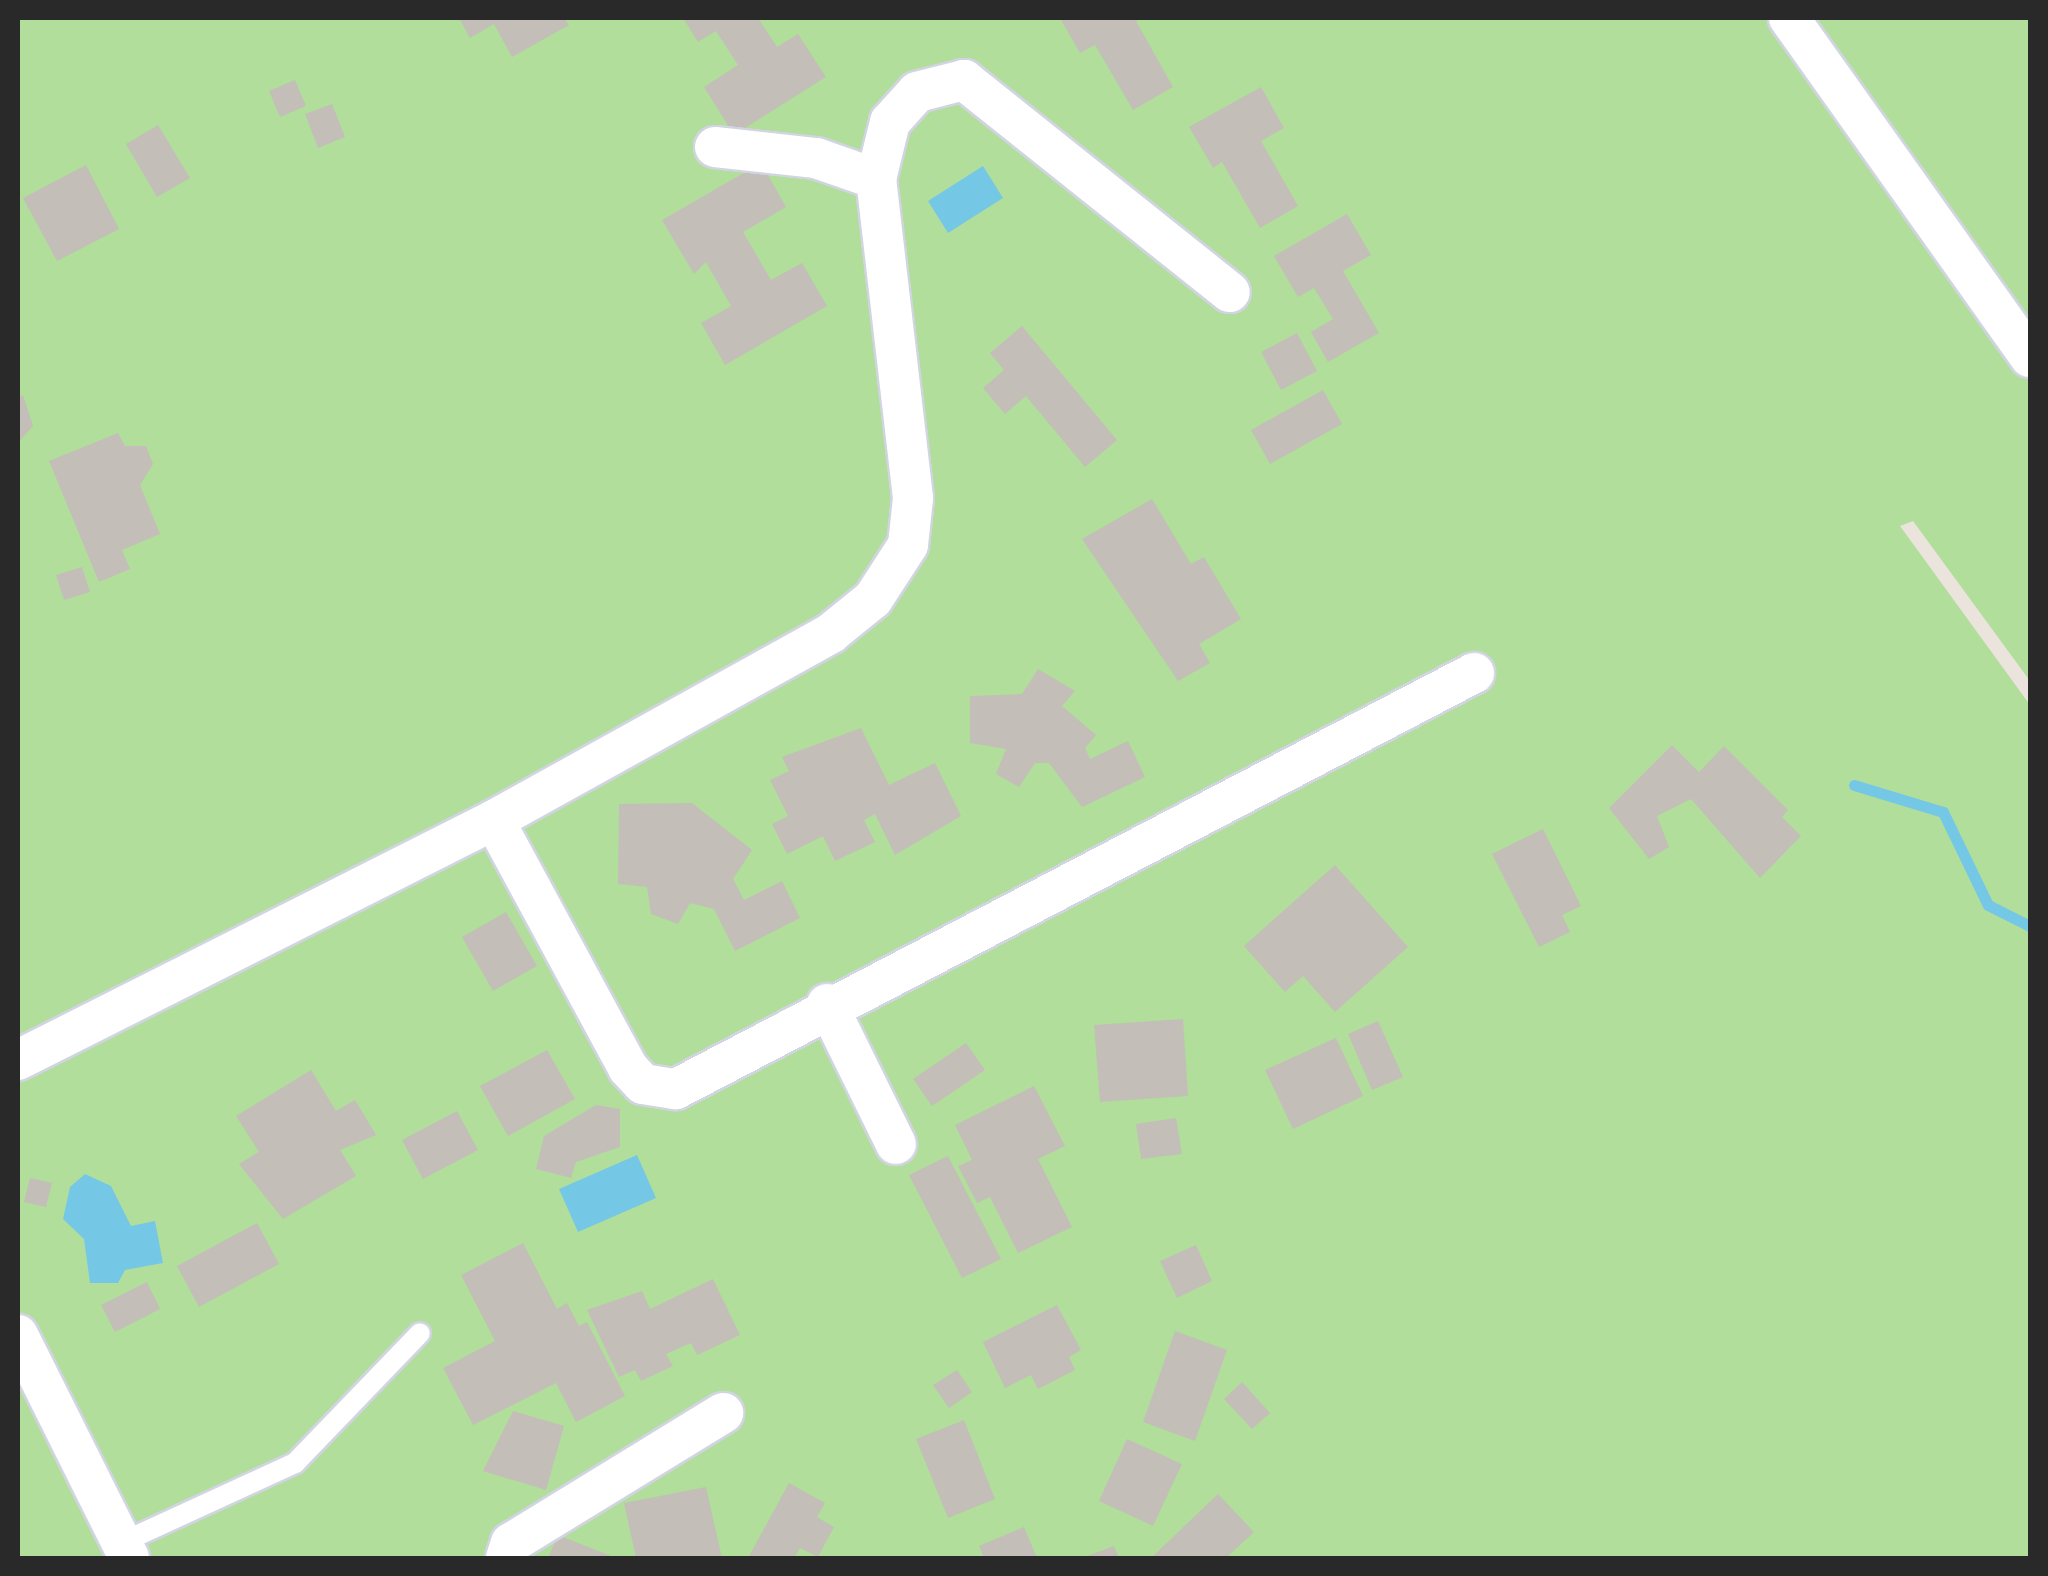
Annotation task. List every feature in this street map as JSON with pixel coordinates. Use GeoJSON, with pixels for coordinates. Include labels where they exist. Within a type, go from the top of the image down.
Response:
{"type":"FeatureCollection","features":[{"type":"Feature","properties":{"kind":"street"},"geometry":{"type":"LineString","coordinates":[[1790,18],[2030,357]]}},
{"type":"Feature","properties":{"kind":"street"},"geometry":{"type":"LineString","coordinates":[[18,1060],[494,820],[831,633],[893,577],[913,498],[876,179],[890,122],[917,92],[964,80],[1230,292]]}},
{"type":"Feature","properties":{"kind":"street"},"geometry":{"type":"LineString","coordinates":[[715,147],[816,158],[876,179]]}},
{"type":"Feature","properties":{"kind":"street"},"geometry":{"type":"LineString","coordinates":[[494,820],[642,1084],[676,1088],[708,1076],[827,1004],[1474,673]]}},
{"type":"Feature","properties":{"kind":"street"},"geometry":{"type":"LineString","coordinates":[[827,1004],[896,1144]]}},
{"type":"Feature","properties":{"kind":"street"},"geometry":{"type":"LineString","coordinates":[[18,1335],[125,1551]]}},
{"type":"Feature","properties":{"kind":"street"},"geometry":{"type":"LineString","coordinates":[[506,1558],[512,1543],[723,1413]]}},
{"type":"Feature","properties":{"kind":"lane"},"geometry":{"type":"LineString","coordinates":[[125,1551],[295,1463],[420,1333]]}},
{"type":"Feature","properties":{"kind":"green space"},"geometry":{"type":"Polygon","coordinates":[[[18,18],[2030,18],[2030,681],[1913,521],[1900,526],[2030,705],[2030,1558],[18,1558],[18,18]]]}},
{"type":"Feature","properties":{"kind":"water"},"geometry":{"type":"Polygon","coordinates":[[[983,166],[1003,198],[948,233],[928,201],[983,166]]]}},
{"type":"Feature","properties":{"kind":"water"},"geometry":{"type":"Polygon","coordinates":[[[637,1155],[656,1198],[578,1232],[559,1189],[637,1155]]]}},
{"type":"Feature","properties":{"kind":"water"},"geometry":{"type":"Polygon","coordinates":[[[85,1174],[111,1186],[131,1226],[155,1221],[163,1263],[125,1270],[118,1283],[90,1283],[84,1239],[63,1219],[70,1187],[85,1174]]]}},
{"type":"Feature","properties":{"kind":"building"},"geometry":{"type":"Polygon","coordinates":[[[459,18],[564,18],[569,25],[512,57],[494,24],[470,38],[459,18]]]}},
{"type":"Feature","properties":{"kind":"building"},"geometry":{"type":"Polygon","coordinates":[[[683,18],[758,18],[777,47],[798,34],[826,77],[734,135],[704,87],[738,65],[716,31],[698,42],[683,18]]]}},
{"type":"Feature","properties":{"kind":"building"},"geometry":{"type":"Polygon","coordinates":[[[1060,18],[1143,18],[1136,21],[1173,87],[1133,110],[1095,45],[1080,53],[1060,18]]]}},
{"type":"Feature","properties":{"kind":"building"},"geometry":{"type":"Polygon","coordinates":[[[295,80],[306,106],[280,117],[269,91],[295,80]]]}},
{"type":"Feature","properties":{"kind":"building"},"geometry":{"type":"Polygon","coordinates":[[[1261,87],[1284,128],[1261,141],[1298,206],[1260,228],[1222,162],[1213,168],[1189,127],[1261,87]]]}},
{"type":"Feature","properties":{"kind":"building"},"geometry":{"type":"Polygon","coordinates":[[[332,104],[345,137],[318,148],[305,114],[332,104]]]}},
{"type":"Feature","properties":{"kind":"building"},"geometry":{"type":"Polygon","coordinates":[[[158,125],[190,178],[157,197],[126,144],[158,125]]]}},
{"type":"Feature","properties":{"kind":"building"},"geometry":{"type":"Polygon","coordinates":[[[761,163],[786,207],[743,232],[771,280],[802,263],[827,306],[725,365],[701,323],[731,306],[706,262],[694,274],[662,220],[761,163]]]}},
{"type":"Feature","properties":{"kind":"building"},"geometry":{"type":"Polygon","coordinates":[[[86,165],[119,229],[57,261],[23,198],[86,165]]]}},
{"type":"Feature","properties":{"kind":"building"},"geometry":{"type":"Polygon","coordinates":[[[1347,214],[1371,255],[1343,271],[1379,333],[1328,362],[1311,332],[1333,319],[1314,288],[1298,297],[1274,256],[1347,214]]]}},
{"type":"Feature","properties":{"kind":"building"},"geometry":{"type":"Polygon","coordinates":[[[1022,326],[1117,440],[1085,467],[1026,396],[1005,414],[983,388],[1004,370],[990,353],[1022,326]]]}},
{"type":"Feature","properties":{"kind":"building"},"geometry":{"type":"Polygon","coordinates":[[[1297,333],[1317,371],[1281,390],[1261,352],[1297,333]]]}},
{"type":"Feature","properties":{"kind":"building"},"geometry":{"type":"Polygon","coordinates":[[[1323,390],[1342,424],[1270,464],[1251,430],[1323,390]]]}},
{"type":"Feature","properties":{"kind":"building"},"geometry":{"type":"Polygon","coordinates":[[[23,395],[33,426],[18,443],[18,397],[23,395]]]}},
{"type":"Feature","properties":{"kind":"building"},"geometry":{"type":"Polygon","coordinates":[[[118,433],[125,446],[146,446],[153,464],[140,485],[160,534],[122,550],[130,569],[99,582],[49,461],[118,433]]]}},
{"type":"Feature","properties":{"kind":"building"},"geometry":{"type":"Polygon","coordinates":[[[1152,499],[1191,564],[1204,557],[1241,619],[1199,644],[1210,663],[1178,681],[1082,539],[1152,499]]]}},
{"type":"Feature","properties":{"kind":"building"},"geometry":{"type":"Polygon","coordinates":[[[82,567],[90,592],[64,600],[56,575],[82,567]]]}},
{"type":"Feature","properties":{"kind":"building"},"geometry":{"type":"Polygon","coordinates":[[[1038,669],[1075,691],[1062,706],[1096,735],[1085,748],[1090,759],[1128,741],[1145,777],[1082,807],[1049,763],[1035,763],[1019,787],[996,774],[1006,749],[970,743],[970,696],[1022,694],[1038,669]]]}},
{"type":"Feature","properties":{"kind":"building"},"geometry":{"type":"Polygon","coordinates":[[[861,728],[889,785],[935,763],[961,816],[895,855],[875,814],[864,820],[875,842],[835,861],[823,836],[787,854],[772,824],[788,816],[770,780],[789,771],[782,757],[861,728]]]}},
{"type":"Feature","properties":{"kind":"building"},"geometry":{"type":"Polygon","coordinates":[[[1672,745],[1699,772],[1724,746],[1788,810],[1782,817],[1801,836],[1760,878],[1691,799],[1657,816],[1669,847],[1649,859],[1609,808],[1672,745]]]}},
{"type":"Feature","properties":{"kind":"building"},"geometry":{"type":"Polygon","coordinates":[[[692,803],[752,850],[733,879],[744,900],[782,881],[800,918],[735,951],[714,909],[690,903],[678,924],[651,914],[647,887],[618,884],[619,804],[692,803]]]}},
{"type":"Feature","properties":{"kind":"building"},"geometry":{"type":"Polygon","coordinates":[[[1543,829],[1581,906],[1562,915],[1570,932],[1539,947],[1492,854],[1543,829]]]}},
{"type":"Feature","properties":{"kind":"building"},"geometry":{"type":"Polygon","coordinates":[[[1335,865],[1408,947],[1335,1012],[1303,976],[1285,992],[1244,946],[1335,865]]]}},
{"type":"Feature","properties":{"kind":"building"},"geometry":{"type":"Polygon","coordinates":[[[506,912],[537,966],[493,991],[462,937],[506,912]]]}},
{"type":"Feature","properties":{"kind":"building"},"geometry":{"type":"Polygon","coordinates":[[[1183,1019],[1188,1096],[1100,1102],[1094,1025],[1183,1019]]]}},
{"type":"Feature","properties":{"kind":"building"},"geometry":{"type":"Polygon","coordinates":[[[1378,1021],[1403,1077],[1372,1090],[1348,1034],[1378,1021]]]}},
{"type":"Feature","properties":{"kind":"building"},"geometry":{"type":"Polygon","coordinates":[[[1336,1038],[1363,1096],[1293,1129],[1265,1070],[1336,1038]]]}},
{"type":"Feature","properties":{"kind":"building"},"geometry":{"type":"Polygon","coordinates":[[[966,1043],[985,1070],[932,1106],[913,1079],[966,1043]]]}},
{"type":"Feature","properties":{"kind":"building"},"geometry":{"type":"Polygon","coordinates":[[[547,1050],[575,1099],[508,1136],[480,1086],[547,1050]]]}},
{"type":"Feature","properties":{"kind":"building"},"geometry":{"type":"Polygon","coordinates":[[[311,1070],[336,1111],[355,1100],[376,1135],[340,1150],[356,1176],[283,1219],[239,1164],[259,1152],[236,1116],[311,1070]]]}},
{"type":"Feature","properties":{"kind":"building"},"geometry":{"type":"Polygon","coordinates":[[[1034,1086],[1065,1146],[1038,1159],[1072,1227],[1018,1253],[990,1197],[977,1203],[958,1166],[972,1160],[955,1125],[1034,1086]]]}},
{"type":"Feature","properties":{"kind":"building"},"geometry":{"type":"Polygon","coordinates":[[[596,1105],[620,1109],[620,1147],[576,1162],[571,1178],[536,1169],[544,1136],[596,1105]]]}},
{"type":"Feature","properties":{"kind":"building"},"geometry":{"type":"Polygon","coordinates":[[[457,1111],[478,1150],[423,1179],[402,1140],[457,1111]]]}},
{"type":"Feature","properties":{"kind":"building"},"geometry":{"type":"Polygon","coordinates":[[[1176,1118],[1182,1154],[1141,1159],[1136,1124],[1176,1118]]]}},
{"type":"Feature","properties":{"kind":"building"},"geometry":{"type":"Polygon","coordinates":[[[948,1156],[1001,1259],[962,1278],[909,1175],[948,1156]]]}},
{"type":"Feature","properties":{"kind":"building"},"geometry":{"type":"Polygon","coordinates":[[[30,1178],[52,1183],[46,1207],[24,1202],[30,1178]]]}},
{"type":"Feature","properties":{"kind":"building"},"geometry":{"type":"Polygon","coordinates":[[[257,1223],[279,1264],[199,1307],[177,1266],[257,1223]]]}},
{"type":"Feature","properties":{"kind":"building"},"geometry":{"type":"Polygon","coordinates":[[[523,1243],[557,1309],[567,1303],[579,1326],[587,1322],[625,1396],[576,1422],[556,1383],[473,1425],[443,1368],[495,1341],[461,1275],[523,1243]]]}},
{"type":"Feature","properties":{"kind":"building"},"geometry":{"type":"Polygon","coordinates":[[[1196,1245],[1212,1281],[1177,1298],[1160,1261],[1196,1245]]]}},
{"type":"Feature","properties":{"kind":"building"},"geometry":{"type":"Polygon","coordinates":[[[713,1279],[740,1335],[697,1355],[691,1343],[666,1354],[673,1366],[641,1381],[635,1370],[619,1377],[587,1310],[642,1291],[650,1309],[713,1279]]]}},
{"type":"Feature","properties":{"kind":"building"},"geometry":{"type":"Polygon","coordinates":[[[147,1282],[160,1309],[115,1332],[101,1305],[147,1282]]]}},
{"type":"Feature","properties":{"kind":"building"},"geometry":{"type":"Polygon","coordinates":[[[1057,1305],[1081,1350],[1069,1357],[1075,1370],[1038,1389],[1031,1375],[1005,1388],[983,1342],[1057,1305]]]}},
{"type":"Feature","properties":{"kind":"building"},"geometry":{"type":"Polygon","coordinates":[[[1175,1331],[1227,1350],[1195,1441],[1143,1422],[1175,1331]]]}},
{"type":"Feature","properties":{"kind":"building"},"geometry":{"type":"Polygon","coordinates":[[[957,1370],[972,1392],[949,1408],[933,1385],[957,1370]]]}},
{"type":"Feature","properties":{"kind":"building"},"geometry":{"type":"Polygon","coordinates":[[[1242,1382],[1270,1413],[1252,1429],[1224,1399],[1242,1382]]]}},
{"type":"Feature","properties":{"kind":"building"},"geometry":{"type":"Polygon","coordinates":[[[513,1411],[564,1426],[546,1490],[483,1471],[513,1411]]]}},
{"type":"Feature","properties":{"kind":"building"},"geometry":{"type":"Polygon","coordinates":[[[964,1420],[995,1499],[948,1518],[916,1439],[964,1420]]]}},
{"type":"Feature","properties":{"kind":"building"},"geometry":{"type":"Polygon","coordinates":[[[1127,1439],[1182,1464],[1153,1526],[1099,1501],[1127,1439]]]}},
{"type":"Feature","properties":{"kind":"building"},"geometry":{"type":"Polygon","coordinates":[[[789,1483],[825,1503],[817,1517],[834,1527],[818,1557],[800,1548],[794,1558],[748,1558],[789,1483]]]}},
{"type":"Feature","properties":{"kind":"building"},"geometry":{"type":"Polygon","coordinates":[[[706,1487],[722,1558],[636,1558],[624,1503],[706,1487]]]}},
{"type":"Feature","properties":{"kind":"building"},"geometry":{"type":"Polygon","coordinates":[[[1218,1494],[1254,1532],[1226,1558],[1151,1558],[1218,1494]]]}},
{"type":"Feature","properties":{"kind":"building"},"geometry":{"type":"Polygon","coordinates":[[[1024,1527],[1037,1558],[984,1558],[979,1546],[1024,1527]]]}},
{"type":"Feature","properties":{"kind":"building"},"geometry":{"type":"Polygon","coordinates":[[[558,1535],[616,1558],[548,1558],[558,1535]]]}},
{"type":"Feature","properties":{"kind":"building"},"geometry":{"type":"Polygon","coordinates":[[[1114,1546],[1119,1558],[1082,1558],[1114,1546]]]}},
{"type":"Feature","properties":{"kind":"waterway"},"geometry":{"type":"LineString","coordinates":[[1854,785],[1943,812],[1988,905],[2030,926]]}}]}
